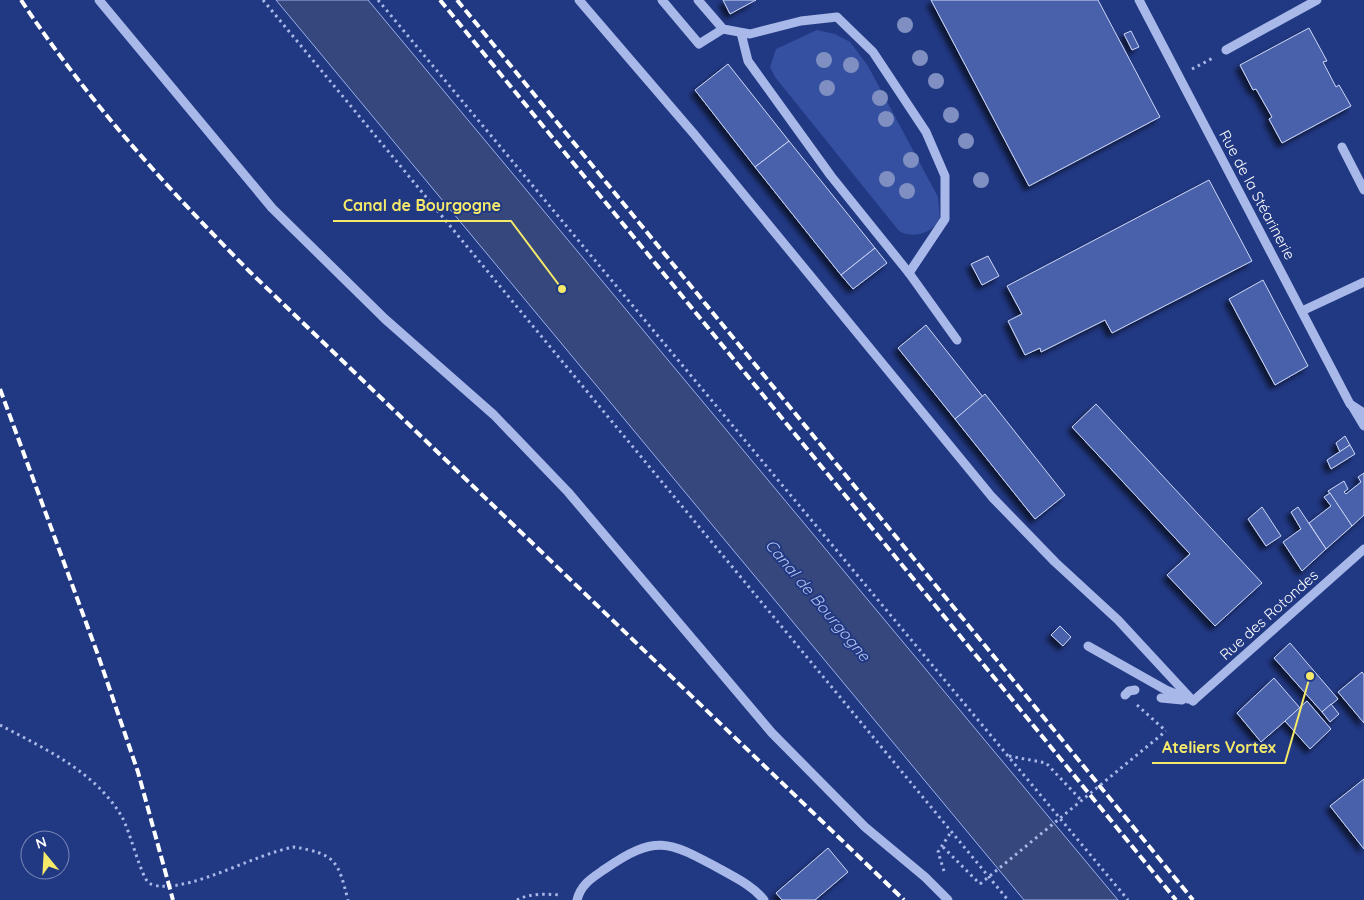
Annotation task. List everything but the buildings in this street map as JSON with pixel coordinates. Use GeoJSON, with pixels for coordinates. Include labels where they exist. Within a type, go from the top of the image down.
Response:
{"type":"FeatureCollection","features":[{"type":"Feature","properties":{"kind":"street"},"geometry":{"type":"LineString","coordinates":[[100,0],[272,208],[385,319],[494,415],[568,492],[772,733],[865,827],[945,897]]}},
{"type":"Feature","properties":{"kind":"street"},"geometry":{"type":"LineString","coordinates":[[579,0],[694,134],[992,497],[1055,562],[1118,620],[1192,701]]}},
{"type":"Feature","properties":{"kind":"street"},"geometry":{"type":"LineString","coordinates":[[662,0],[699,44],[723,29]]}},
{"type":"Feature","properties":{"kind":"street"},"geometry":{"type":"LineString","coordinates":[[698,0],[723,29],[750,34],[801,21],[837,17],[873,52],[926,132],[945,176],[945,219],[909,273]]}},
{"type":"Feature","properties":{"kind":"street","name":"Rue de la Stéarinerie"},"geometry":{"type":"LineString","coordinates":[[1139,0],[1350,404],[1364,426]]}},
{"type":"Feature","properties":{"kind":"street"},"geometry":{"type":"LineString","coordinates":[[1226,50],[1317,0]]}},
{"type":"Feature","properties":{"kind":"street"},"geometry":{"type":"LineString","coordinates":[[741,32],[748,61],[831,176],[909,273],[957,340]]}},
{"type":"Feature","properties":{"kind":"street"},"geometry":{"type":"LineString","coordinates":[[1342,147],[1364,190]]}},
{"type":"Feature","properties":{"kind":"street"},"geometry":{"type":"LineString","coordinates":[[1302,311],[1364,282]]}},
{"type":"Feature","properties":{"kind":"street","name":"Rue de la Stéarinerie"},"geometry":{"type":"LineString","coordinates":[[1350,404],[1364,413]]}},
{"type":"Feature","properties":{"kind":"street","name":"Rue des Rotondes"},"geometry":{"type":"LineString","coordinates":[[1192,701],[1364,549]]}},
{"type":"Feature","properties":{"kind":"street"},"geometry":{"type":"LineString","coordinates":[[1088,646],[1166,690],[1192,701]]}},
{"type":"Feature","properties":{"kind":"street"},"geometry":{"type":"LineString","coordinates":[[1125,695],[1129,691],[1135,690]]}},
{"type":"Feature","properties":{"kind":"street"},"geometry":{"type":"LineString","coordinates":[[1161,698],[1192,701]]}},
{"type":"Feature","properties":{"kind":"street"},"geometry":{"type":"LineString","coordinates":[[578,899],[582,888],[588,880],[628,853],[646,846],[664,844],[684,849],[741,881],[764,900]]}},
{"type":"Feature","properties":{"kind":"path"},"geometry":{"type":"LineString","coordinates":[[263,0],[1008,900]]}},
{"type":"Feature","properties":{"kind":"path"},"geometry":{"type":"LineString","coordinates":[[378,0],[1128,900]]}},
{"type":"Feature","properties":{"kind":"path"},"geometry":{"type":"LineString","coordinates":[[1179,76],[1226,50]]}},
{"type":"Feature","properties":{"kind":"path"},"geometry":{"type":"LineString","coordinates":[[943,847],[980,884],[1166,731],[1125,695]]}},
{"type":"Feature","properties":{"kind":"path"},"geometry":{"type":"LineString","coordinates":[[0,725],[66,761],[92,780],[122,817],[132,837],[144,877],[150,884],[158,886],[180,884],[294,847],[308,849],[332,859],[337,865],[348,900]]}},
{"type":"Feature","properties":{"kind":"path"},"geometry":{"type":"LineString","coordinates":[[1008,756],[1046,763],[1081,800]]}},
{"type":"Feature","properties":{"kind":"path"},"geometry":{"type":"LineString","coordinates":[[945,897],[948,884],[938,852],[951,832]]}},
{"type":"Feature","properties":{"kind":"path"},"geometry":{"type":"LineString","coordinates":[[518,900],[522,897],[544,894],[578,899]]}},
{"type":"Feature","properties":{"kind":"shaded area"},"geometry":{"type":"Polygon","coordinates":[[[817,30],[835,34],[850,42],[868,66],[938,197],[940,220],[927,232],[910,235],[899,231],[775,77],[770,67],[776,49],[817,30]]]}},
{"type":"Feature","properties":{"kind":"water","name":"Canal de Bourgogne"},"geometry":{"type":"Polygon","coordinates":[[[276,0],[368,0],[1118,900],[1024,900],[276,0]]]}},
{"type":"Feature","properties":{"kind":"railway"},"geometry":{"type":"LineString","coordinates":[[21,0],[46,37],[100,108],[188,208],[250,272],[904,900]]}},
{"type":"Feature","properties":{"kind":"railway"},"geometry":{"type":"LineString","coordinates":[[440,0],[1176,900]]}},
{"type":"Feature","properties":{"kind":"railway"},"geometry":{"type":"LineString","coordinates":[[457,0],[1193,900]]}},
{"type":"Feature","properties":{"kind":"railway"},"geometry":{"type":"LineString","coordinates":[[0,389],[98,655],[138,772],[173,900]]}},
{"type":"Feature","properties":{"kind":"place","name":"Canal de Bourgogne"},"geometry":{"type":"Point","coordinates":[562,289]}},
{"type":"Feature","properties":{"kind":"place","name":"Ateliers Vortex"},"geometry":{"type":"Point","coordinates":[1310,676]}}]}
